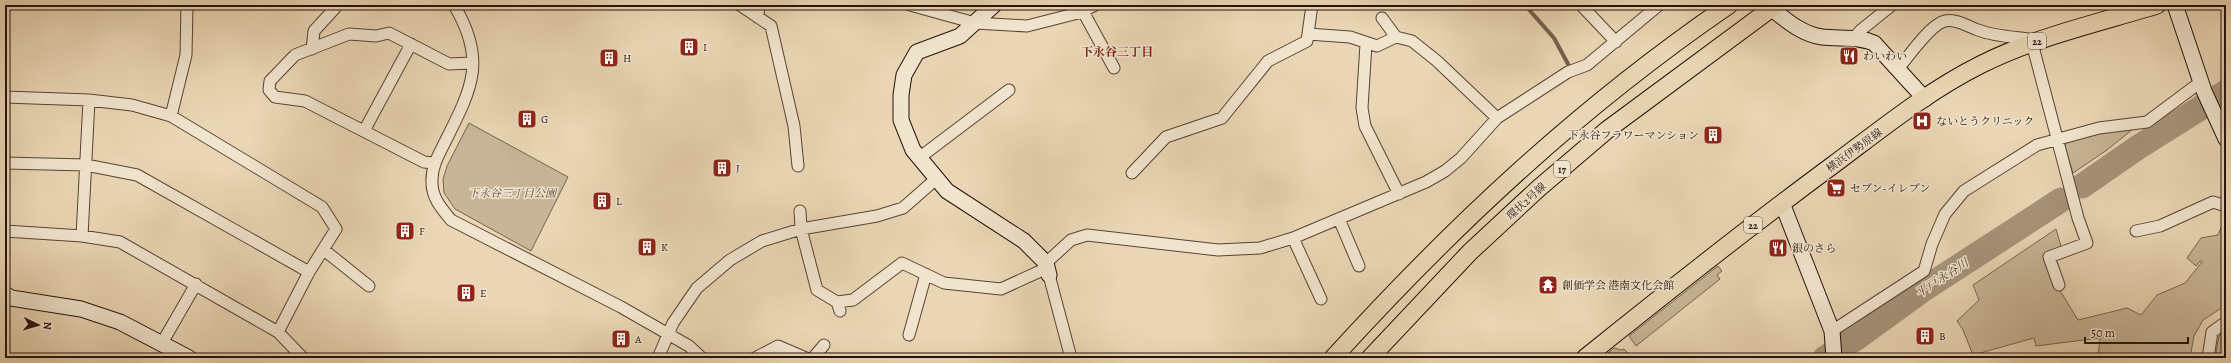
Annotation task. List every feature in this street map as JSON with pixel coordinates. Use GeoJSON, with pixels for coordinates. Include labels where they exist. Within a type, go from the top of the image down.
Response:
{"type":"FeatureCollection","features":[{"type":"Feature","properties":{"kind":"main road","name":"17"},"geometry":{"type":"LineString","coordinates":[[1333,358],[1427,257],[1512,176],[1632,76],[1674,43],[1729,5]]}},
{"type":"Feature","properties":{"kind":"main road","name":"横浜伊勢原線"},"geometry":{"type":"LineString","coordinates":[[1585,358],[1782,203],[1876,133],[1925,99],[1978,66],[2036,42],[2157,5]]}},
{"type":"Feature","properties":{"kind":"main road","name":"環状2号線"},"geometry":{"type":"LineString","coordinates":[[1370,358],[1470,252],[1539,188],[1607,130],[1771,6]]}},
{"type":"Feature","properties":{"kind":"street"},"geometry":{"type":"LineString","coordinates":[[171,116],[186,55],[187,5]]}},
{"type":"Feature","properties":{"kind":"street"},"geometry":{"type":"LineString","coordinates":[[312,49],[314,31],[335,8],[334,5]]}},
{"type":"Feature","properties":{"kind":"street"},"geometry":{"type":"LineString","coordinates":[[454,5],[465,23],[471,43],[472,79],[467,99],[434,163],[432,184],[438,204],[451,220],[621,307],[689,346],[702,358]]}},
{"type":"Feature","properties":{"kind":"street"},"geometry":{"type":"LineString","coordinates":[[740,5],[771,26],[794,126],[798,166]]}},
{"type":"Feature","properties":{"kind":"street"},"geometry":{"type":"LineString","coordinates":[[757,17],[760,5]]}},
{"type":"Feature","properties":{"kind":"street"},"geometry":{"type":"LineString","coordinates":[[910,5],[974,23],[1027,26],[1081,8],[1095,5]]}},
{"type":"Feature","properties":{"kind":"street"},"geometry":{"type":"LineString","coordinates":[[994,5],[960,36],[918,52],[904,75],[901,95],[902,120],[913,150],[946,191],[1024,241],[1048,269],[1071,358]]}},
{"type":"Feature","properties":{"kind":"street"},"geometry":{"type":"LineString","coordinates":[[1132,173],[1166,137],[1222,118],[1268,61],[1307,41],[1312,5]]}},
{"type":"Feature","properties":{"kind":"street"},"geometry":{"type":"LineString","coordinates":[[1581,5],[1616,42]]}},
{"type":"Feature","properties":{"kind":"street"},"geometry":{"type":"LineString","coordinates":[[800,211],[801,229],[817,290],[838,306],[853,300],[902,263],[944,282],[1001,289],[1048,269],[1071,240],[1087,235],[1218,250],[1260,248],[1293,238],[1399,194],[1445,172],[1461,158],[1497,118],[1568,72],[1587,65],[1659,5]]}},
{"type":"Feature","properties":{"kind":"street"},"geometry":{"type":"LineString","coordinates":[[1852,39],[1892,5]]}},
{"type":"Feature","properties":{"kind":"street"},"geometry":{"type":"LineString","coordinates":[[2175,5],[2203,86],[2218,124],[2226,139]]}},
{"type":"Feature","properties":{"kind":"street"},"geometry":{"type":"LineString","coordinates":[[1771,6],[1792,25],[1806,32],[1821,37],[1864,39],[1874,43],[1925,99]]}},
{"type":"Feature","properties":{"kind":"street"},"geometry":{"type":"LineString","coordinates":[[1081,8],[1114,68]]}},
{"type":"Feature","properties":{"kind":"street"},"geometry":{"type":"LineString","coordinates":[[1382,18],[1396,37]]}},
{"type":"Feature","properties":{"kind":"street"},"geometry":{"type":"LineString","coordinates":[[1898,69],[1934,27],[1942,22],[1950,21],[1962,23],[1994,35],[2036,42],[2057,140],[2087,243],[2048,257],[2059,285]]}},
{"type":"Feature","properties":{"kind":"street"},"geometry":{"type":"LineString","coordinates":[[434,163],[424,162],[305,101],[275,97],[269,90],[270,81],[295,55],[349,34],[376,36],[389,33],[449,64],[472,63]]}},
{"type":"Feature","properties":{"kind":"street"},"geometry":{"type":"LineString","coordinates":[[1308,34],[1350,37],[1366,44],[1377,46],[1396,37],[1412,41],[1438,61],[1497,118]]}},
{"type":"Feature","properties":{"kind":"street"},"geometry":{"type":"LineString","coordinates":[[364,131],[411,44]]}},
{"type":"Feature","properties":{"kind":"street"},"geometry":{"type":"LineString","coordinates":[[1366,44],[1362,108],[1365,126],[1399,194]]}},
{"type":"Feature","properties":{"kind":"street"},"geometry":{"type":"LineString","coordinates":[[1833,334],[1924,271],[1932,244],[1945,214],[1964,191],[2037,145],[2098,128],[2147,122],[2203,86]]}},
{"type":"Feature","properties":{"kind":"street"},"geometry":{"type":"LineString","coordinates":[[919,158],[1008,90]]}},
{"type":"Feature","properties":{"kind":"street"},"geometry":{"type":"LineString","coordinates":[[5,97],[89,100],[132,105],[171,116],[322,207],[336,229],[309,272],[278,332]]}},
{"type":"Feature","properties":{"kind":"street"},"geometry":{"type":"LineString","coordinates":[[82,236],[89,100]]}},
{"type":"Feature","properties":{"kind":"street"},"geometry":{"type":"LineString","coordinates":[[5,163],[86,165],[137,175],[309,272]]}},
{"type":"Feature","properties":{"kind":"street"},"geometry":{"type":"LineString","coordinates":[[658,358],[673,323],[697,288],[730,260],[762,240],[801,229],[876,216],[903,208],[936,179]]}},
{"type":"Feature","properties":{"kind":"street"},"geometry":{"type":"LineString","coordinates":[[2136,231],[2160,226],[2213,202],[2226,206]]}},
{"type":"Feature","properties":{"kind":"street"},"geometry":{"type":"LineString","coordinates":[[1782,203],[1833,334],[1834,358]]}},
{"type":"Feature","properties":{"kind":"street"},"geometry":{"type":"LineString","coordinates":[[1339,219],[1359,266]]}},
{"type":"Feature","properties":{"kind":"street"},"geometry":{"type":"LineString","coordinates":[[5,231],[82,236],[120,242],[278,332],[303,358]]}},
{"type":"Feature","properties":{"kind":"street"},"geometry":{"type":"LineString","coordinates":[[1293,238],[1321,299]]}},
{"type":"Feature","properties":{"kind":"street"},"geometry":{"type":"LineString","coordinates":[[324,250],[369,286]]}},
{"type":"Feature","properties":{"kind":"street"},"geometry":{"type":"LineString","coordinates":[[909,335],[926,274]]}},
{"type":"Feature","properties":{"kind":"street"},"geometry":{"type":"LineString","coordinates":[[162,343],[196,284]]}},
{"type":"Feature","properties":{"kind":"street"},"geometry":{"type":"LineString","coordinates":[[5,294],[11,298],[81,309],[120,322],[189,358]]}},
{"type":"Feature","properties":{"kind":"street"},"geometry":{"type":"LineString","coordinates":[[2208,358],[2212,332],[2226,322]]}},
{"type":"Feature","properties":{"kind":"street"},"geometry":{"type":"LineString","coordinates":[[813,358],[824,345]]}},
{"type":"Feature","properties":{"kind":"street"},"geometry":{"type":"LineString","coordinates":[[756,358],[778,346],[806,358]]}},
{"type":"Feature","properties":{"kind":"green space","name":"下永谷三丁目公園"},"geometry":{"type":"Polygon","coordinates":[[[469,123],[568,177],[531,251],[455,209],[444,193],[443,179],[447,166],[469,123]]]}},
{"type":"Feature","properties":{"kind":"green space"},"geometry":{"type":"Polygon","coordinates":[[[2138,125],[2107,150],[2073,173],[2065,147],[2066,143],[2100,132],[2138,125]]]}},
{"type":"Feature","properties":{"kind":"green space"},"geometry":{"type":"Polygon","coordinates":[[[2225,219],[2226,305],[2203,320],[2194,336],[2190,358],[2098,358],[2100,338],[2036,346],[2034,338],[1973,355],[1963,330],[1957,321],[1979,300],[1973,285],[2056,229],[2062,250],[2047,255],[2056,284],[2078,320],[2127,308],[2141,315],[2157,295],[2185,283],[2202,262],[2200,261],[2196,266],[2187,258],[2201,238],[2218,235],[2225,219]]]}},
{"type":"Feature","properties":{"kind":"green space"},"geometry":{"type":"Polygon","coordinates":[[[1718,266],[1722,271],[1717,275],[1720,279],[1636,346],[1629,336],[1718,266]]]}},
{"type":"Feature","properties":{"kind":"green space"},"geometry":{"type":"Polygon","coordinates":[[[2226,330],[2226,358],[2215,358],[2219,336],[2226,330]]]}},
{"type":"Feature","properties":{"kind":"green space"},"geometry":{"type":"Polygon","coordinates":[[[1614,348],[1621,350],[1624,349],[1628,353],[1621,358],[1602,358],[1614,348]]]}},
{"type":"Feature","properties":{"kind":"waterway"},"geometry":{"type":"LineString","coordinates":[[1525,5],[1554,38],[1568,64]]}},
{"type":"Feature","properties":{"kind":"waterway","name":"平戸永谷川"},"geometry":{"type":"LineString","coordinates":[[2082,186],[2137,148],[2226,92]]}},
{"type":"Feature","properties":{"kind":"waterway","name":"平戸永谷川"},"geometry":{"type":"LineString","coordinates":[[1825,358],[1858,337],[1924,289],[2061,200]]}},
{"type":"Feature","properties":{"kind":"place","name":"I"},"geometry":{"type":"Point","coordinates":[689,47]}},
{"type":"Feature","properties":{"kind":"place","name":"わいわい"},"geometry":{"type":"Point","coordinates":[1849,56]}},
{"type":"Feature","properties":{"kind":"place","name":"H"},"geometry":{"type":"Point","coordinates":[609,58]}},
{"type":"Feature","properties":{"kind":"place","name":"G"},"geometry":{"type":"Point","coordinates":[527,119]}},
{"type":"Feature","properties":{"kind":"place","name":"ないとうクリニック"},"geometry":{"type":"Point","coordinates":[1922,121]}},
{"type":"Feature","properties":{"kind":"place","name":"下永谷フラワーマンション"},"geometry":{"type":"Point","coordinates":[1713,135]}},
{"type":"Feature","properties":{"kind":"place","name":"J"},"geometry":{"type":"Point","coordinates":[722,168]}},
{"type":"Feature","properties":{"kind":"place","name":"セブン-イレブン"},"geometry":{"type":"Point","coordinates":[1836,188]}},
{"type":"Feature","properties":{"kind":"place","name":"L"},"geometry":{"type":"Point","coordinates":[602,201]}},
{"type":"Feature","properties":{"kind":"place","name":"F"},"geometry":{"type":"Point","coordinates":[405,231]}},
{"type":"Feature","properties":{"kind":"place","name":"K"},"geometry":{"type":"Point","coordinates":[647,247]}},
{"type":"Feature","properties":{"kind":"place","name":"銀のさら"},"geometry":{"type":"Point","coordinates":[1778,248]}},
{"type":"Feature","properties":{"kind":"place","name":"創価学会 港南文化会館"},"geometry":{"type":"Point","coordinates":[1548,285]}},
{"type":"Feature","properties":{"kind":"place","name":"E"},"geometry":{"type":"Point","coordinates":[466,293]}},
{"type":"Feature","properties":{"kind":"place","name":"B"},"geometry":{"type":"Point","coordinates":[1925,336]}},
{"type":"Feature","properties":{"kind":"place","name":"A"},"geometry":{"type":"Point","coordinates":[621,339]}},
{"type":"Feature","properties":{"kind":"district","name":"下永谷三丁目"},"geometry":{"type":"Point","coordinates":[1117,52]}}]}
